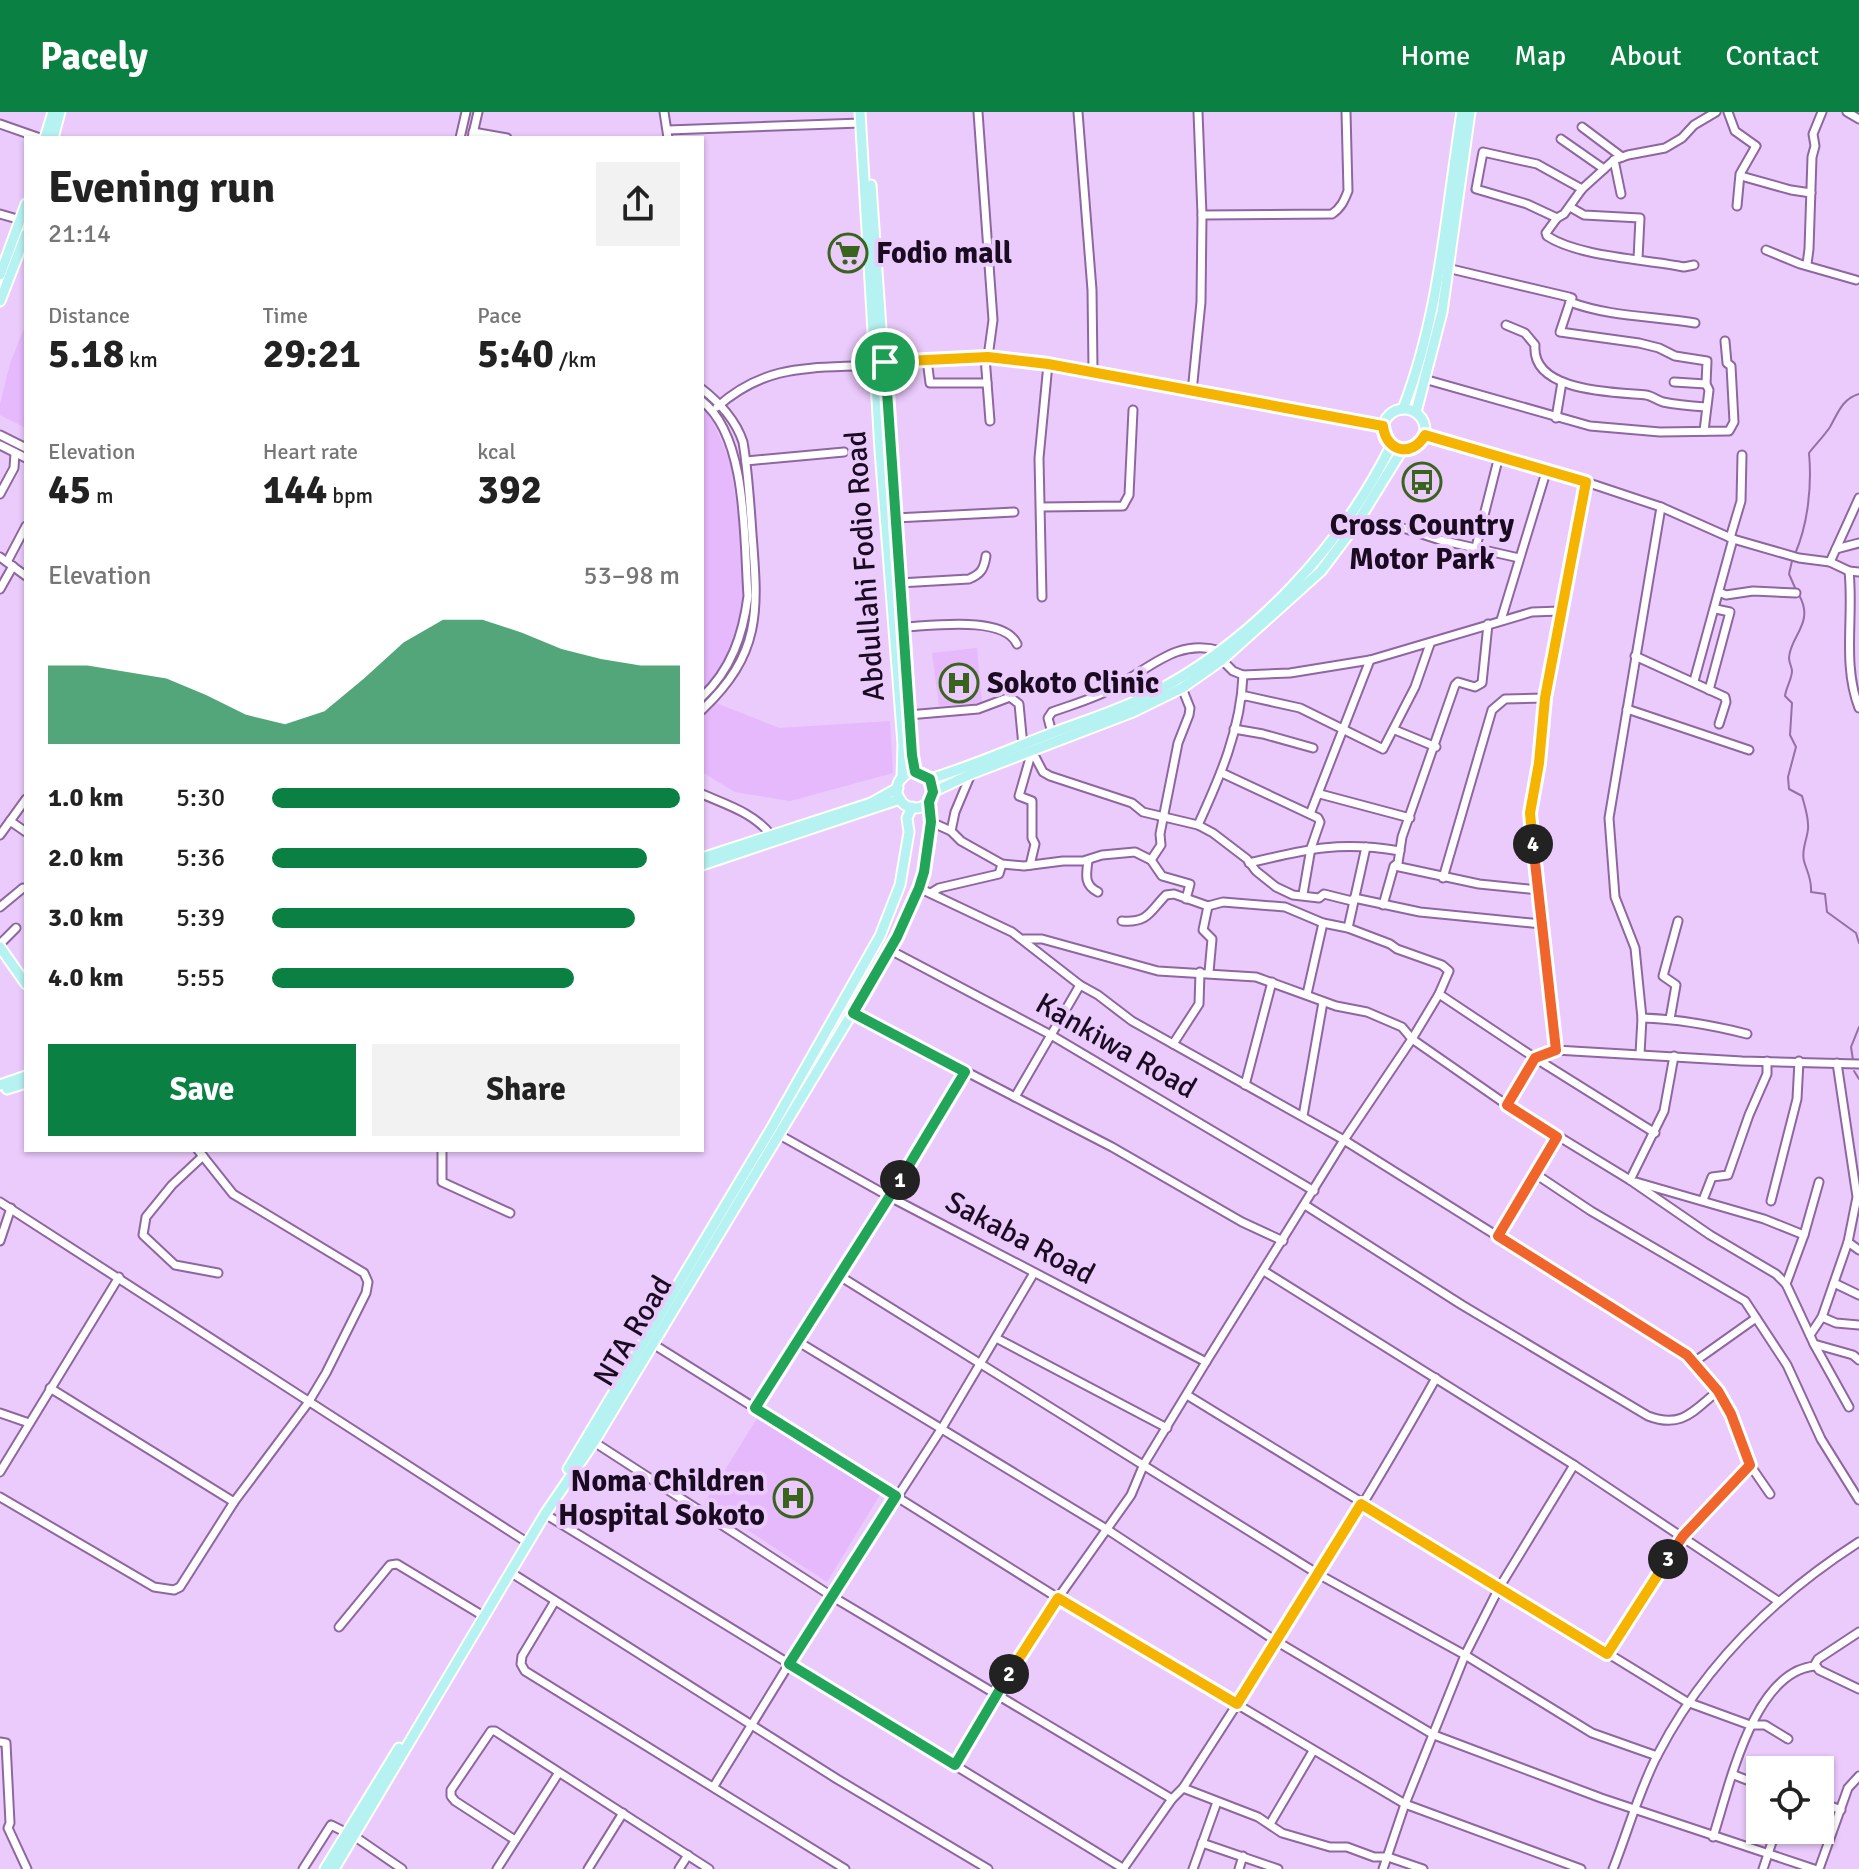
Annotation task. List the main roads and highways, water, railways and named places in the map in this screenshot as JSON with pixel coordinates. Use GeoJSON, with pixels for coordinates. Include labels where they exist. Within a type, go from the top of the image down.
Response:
{"type":"FeatureCollection","features":[{"type":"Feature","properties":{"kind":"main road"},"geometry":{"type":"LineString","coordinates":[[44,136],[53,112]]}},
{"type":"Feature","properties":{"kind":"main road"},"geometry":{"type":"LineString","coordinates":[[54,136],[60,112]]}},
{"type":"Feature","properties":{"kind":"main road"},"geometry":{"type":"LineString","coordinates":[[1403,409],[1433,312],[1462,112]]}},
{"type":"Feature","properties":{"kind":"main road"},"geometry":{"type":"LineString","coordinates":[[1416,412],[1442,312],[1470,112]]}},
{"type":"Feature","properties":{"kind":"main road","name":"Abdullahi Fodio Road"},"geometry":{"type":"LineString","coordinates":[[862,116],[915,772]]}},
{"type":"Feature","properties":{"kind":"main road"},"geometry":{"type":"LineString","coordinates":[[0,275],[24,216]]}},
{"type":"Feature","properties":{"kind":"main road"},"geometry":{"type":"LineString","coordinates":[[0,301],[24,240]]}},
{"type":"Feature","properties":{"kind":"main road","name":"Abdullahi Fodio Road"},"geometry":{"type":"LineString","coordinates":[[881,364],[903,744],[902,778]]}},
{"type":"Feature","properties":{"kind":"main road"},"geometry":{"type":"LineString","coordinates":[[1403,409],[1416,412],[1422,418],[1425,435],[1420,444],[1402,450],[1391,446],[1384,437],[1383,426],[1390,414],[1403,409]]}},
{"type":"Feature","properties":{"kind":"main road"},"geometry":{"type":"LineString","coordinates":[[1391,446],[1376,476],[1328,548],[1221,656],[1150,694],[1052,733],[1027,749],[971,774],[931,797],[924,805],[912,807],[900,799],[898,788],[902,778],[915,772],[930,779],[1027,749],[1133,712],[1182,688],[1221,656],[1321,571],[1357,523],[1402,450]]}},
{"type":"Feature","properties":{"kind":"main road"},"geometry":{"type":"LineString","coordinates":[[930,779],[931,797]]}},
{"type":"Feature","properties":{"kind":"main road"},"geometry":{"type":"LineString","coordinates":[[704,857],[871,803],[898,788]]}},
{"type":"Feature","properties":{"kind":"main road","name":"NTA Road"},"geometry":{"type":"LineString","coordinates":[[334,1869],[480,1614],[890,950],[924,872],[931,797]]}},
{"type":"Feature","properties":{"kind":"main road"},"geometry":{"type":"LineString","coordinates":[[704,864],[900,799]]}},
{"type":"Feature","properties":{"kind":"main road","name":"NTA Road"},"geometry":{"type":"LineString","coordinates":[[325,1869],[351,1835],[545,1514],[594,1442],[775,1132],[880,936],[900,885],[909,832],[907,818],[912,807]]}},
{"type":"Feature","properties":{"kind":"main road"},"geometry":{"type":"LineString","coordinates":[[0,945],[24,981]]}},
{"type":"Feature","properties":{"kind":"main road"},"geometry":{"type":"LineString","coordinates":[[0,956],[24,991]]}},
{"type":"Feature","properties":{"kind":"main road"},"geometry":{"type":"LineString","coordinates":[[0,1085],[24,1077]]}},
{"type":"Feature","properties":{"kind":"main road"},"geometry":{"type":"LineString","coordinates":[[0,1091],[24,1084]]}},
{"type":"Feature","properties":{"kind":"waterway"},"geometry":{"type":"LineString","coordinates":[[1795,554],[1808,505],[1809,453],[1844,403],[1859,394]]}},
{"type":"Feature","properties":{"kind":"waterway"},"geometry":{"type":"LineString","coordinates":[[1792,561],[1789,574],[1796,590]]}},
{"type":"Feature","properties":{"kind":"waterway"},"geometry":{"type":"LineString","coordinates":[[1799,595],[1804,614],[1790,650],[1792,674],[1785,696],[1792,703],[1790,735],[1796,747],[1788,777],[1789,789],[1802,796],[1808,821],[1803,857],[1811,892],[1825,894],[1827,912],[1856,933],[1859,943]]}},
{"type":"Feature","properties":{"kind":"waterway"},"geometry":{"type":"LineString","coordinates":[[1853,1060],[1851,1047],[1859,1027]]}},
{"type":"Feature","properties":{"kind":"waterway"},"geometry":{"type":"LineString","coordinates":[[1854,1071],[1859,1079]]}},
{"type":"Feature","properties":{"kind":"place","name":"Fodio mall"},"geometry":{"type":"Point","coordinates":[848,253]}},
{"type":"Feature","properties":{"kind":"place","name":"Cross Country Motor Park"},"geometry":{"type":"Point","coordinates":[1422,482]}},
{"type":"Feature","properties":{"kind":"place","name":"Sokoto Clinic"},"geometry":{"type":"Point","coordinates":[959,683]}},
{"type":"Feature","properties":{"kind":"place","name":"Noma Children Hospital Sokoto"},"geometry":{"type":"Point","coordinates":[793,1498]}}]}
